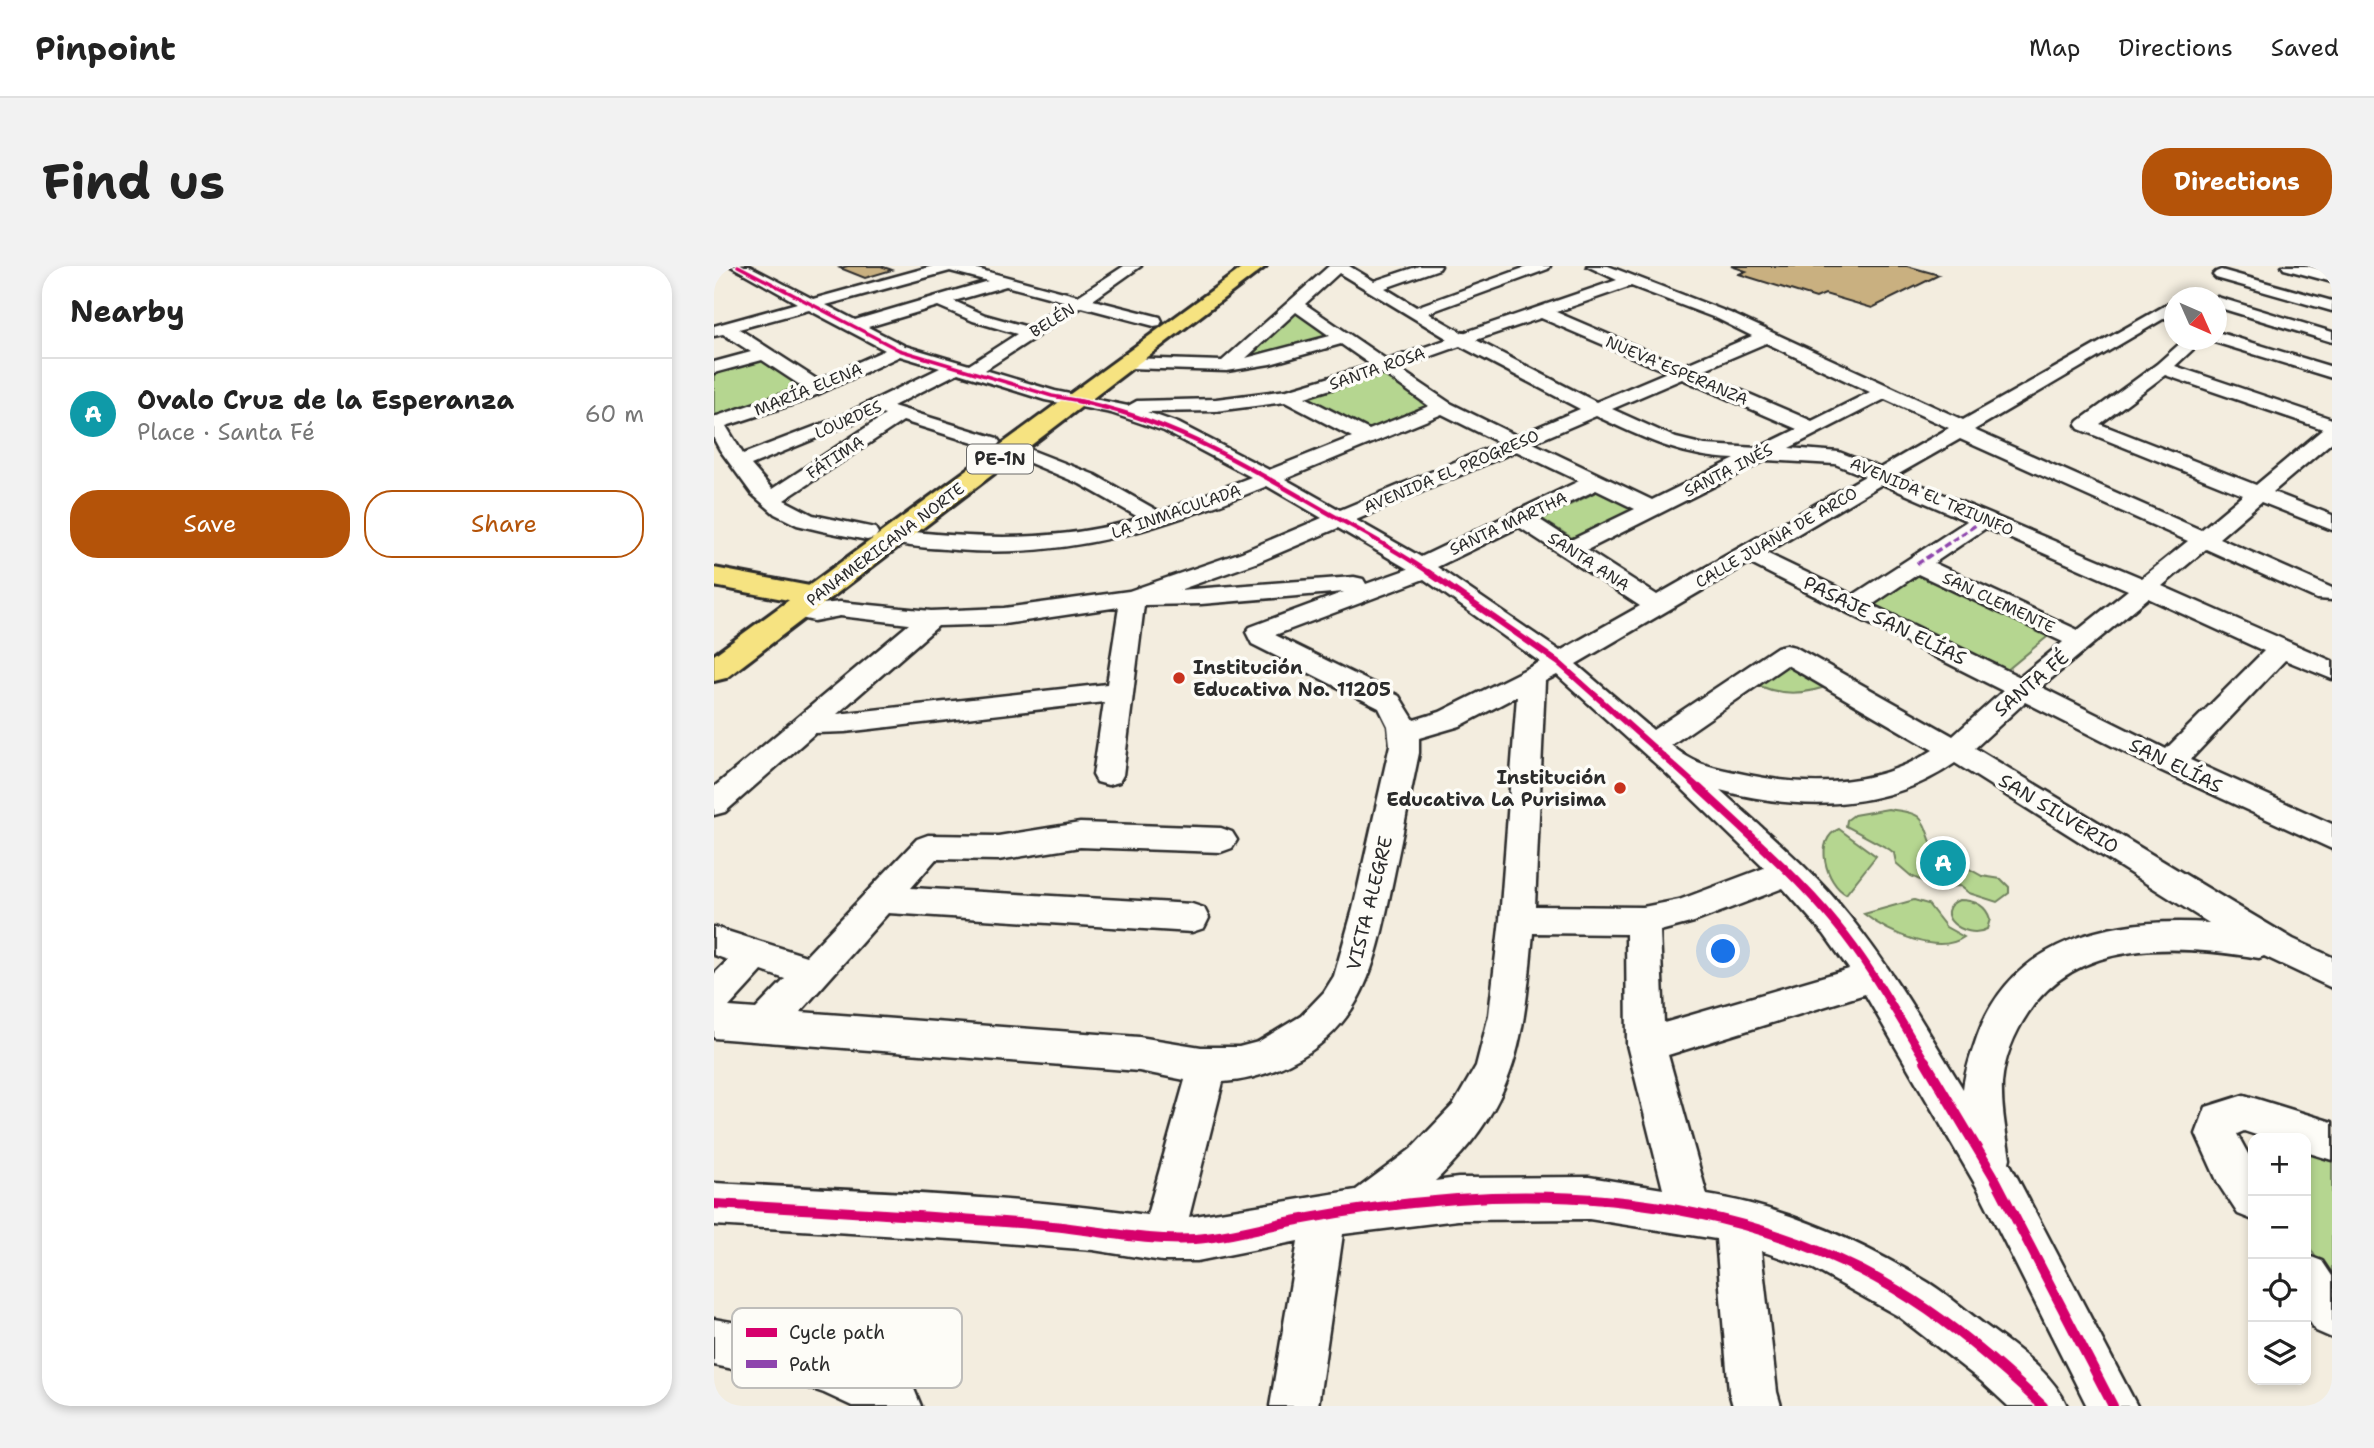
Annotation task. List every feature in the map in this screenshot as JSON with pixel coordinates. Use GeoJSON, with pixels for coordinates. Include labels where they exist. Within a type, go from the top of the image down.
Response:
{"type":"FeatureCollection","features":[{"type":"Feature","properties":{"kind":"main road","name":"PANAMERICANA NORTE"},"geometry":{"type":"LineString","coordinates":[[1064,399],[1128,363],[1183,319],[1257,266]]}},
{"type":"Feature","properties":{"kind":"main road"},"geometry":{"type":"LineString","coordinates":[[1149,324],[1183,319]]}},
{"type":"Feature","properties":{"kind":"main road","name":"PANAMERICANA NORTE"},"geometry":{"type":"LineString","coordinates":[[714,645],[801,602],[867,533],[1001,445],[1064,399],[1149,324]]}},
{"type":"Feature","properties":{"kind":"main road","name":"PANAMERICANA NORTE"},"geometry":{"type":"LineString","coordinates":[[714,671],[801,602],[895,537],[1001,445]]}},
{"type":"Feature","properties":{"kind":"main road","name":"AVENIDA EL PROGRESO"},"geometry":{"type":"LineString","coordinates":[[714,577],[801,602]]}},
{"type":"Feature","properties":{"kind":"main road","name":"AVENIDA EL PROGRESO"},"geometry":{"type":"LineString","coordinates":[[714,593],[801,602]]}},
{"type":"Feature","properties":{"kind":"street"},"geometry":{"type":"LineString","coordinates":[[738,266],[899,350],[1064,399],[1115,408],[1171,428],[1268,478],[1339,519],[1545,670],[1652,744],[1788,872],[1836,924],[1874,976],[1993,1175],[2113,1406]]}},
{"type":"Feature","properties":{"kind":"street"},"geometry":{"type":"LineString","coordinates":[[720,329],[949,266],[1082,301],[1149,324]]}},
{"type":"Feature","properties":{"kind":"street"},"geometry":{"type":"LineString","coordinates":[[1110,266],[1131,268]]}},
{"type":"Feature","properties":{"kind":"street"},"geometry":{"type":"LineString","coordinates":[[1227,366],[1339,266]]}},
{"type":"Feature","properties":{"kind":"street","name":"AVENIDA EL TRIUNFO"},"geometry":{"type":"LineString","coordinates":[[1339,266],[1460,340],[1597,409],[1684,447],[1760,454],[1816,454],[1839,458],[2145,587],[2332,671]]}},
{"type":"Feature","properties":{"kind":"street"},"geometry":{"type":"LineString","coordinates":[[1373,287],[1434,266]]}},
{"type":"Feature","properties":{"kind":"street"},"geometry":{"type":"LineString","coordinates":[[1414,313],[1543,266]]}},
{"type":"Feature","properties":{"kind":"street"},"geometry":{"type":"LineString","coordinates":[[1594,266],[1724,316],[1962,429],[2326,594]]}},
{"type":"Feature","properties":{"kind":"street"},"geometry":{"type":"LineString","coordinates":[[2289,266],[2332,277]]}},
{"type":"Feature","properties":{"kind":"street","name":"BELÉN"},"geometry":{"type":"LineString","coordinates":[[962,370],[1030,333],[1131,268]]}},
{"type":"Feature","properties":{"kind":"street"},"geometry":{"type":"LineString","coordinates":[[2222,274],[2332,306]]}},
{"type":"Feature","properties":{"kind":"street"},"geometry":{"type":"LineString","coordinates":[[851,327],[1006,281]]}},
{"type":"Feature","properties":{"kind":"street","name":"SANTA ROSA"},"geometry":{"type":"LineString","coordinates":[[1115,408],[1216,405],[1289,396],[1630,281]]}},
{"type":"Feature","properties":{"kind":"street"},"geometry":{"type":"LineString","coordinates":[[940,301],[979,318],[1030,333]]}},
{"type":"Feature","properties":{"kind":"street"},"geometry":{"type":"LineString","coordinates":[[1295,304],[1443,407],[1652,509]]}},
{"type":"Feature","properties":{"kind":"street"},"geometry":{"type":"LineString","coordinates":[[2227,305],[2332,337]]}},
{"type":"Feature","properties":{"kind":"street","name":"CALLE JUANA DE ARCO"},"geometry":{"type":"LineString","coordinates":[[1405,732],[1450,719],[1545,670],[2164,311]]}},
{"type":"Feature","properties":{"kind":"street","name":"NUEVA ESPERANZA"},"geometry":{"type":"LineString","coordinates":[[1542,312],[1812,428]]}},
{"type":"Feature","properties":{"kind":"street"},"geometry":{"type":"LineString","coordinates":[[2152,318],[2164,322]]}},
{"type":"Feature","properties":{"kind":"street"},"geometry":{"type":"LineString","coordinates":[[720,329],[817,388]]}},
{"type":"Feature","properties":{"kind":"street","name":"AVENIDA EL PROGRESO"},"geometry":{"type":"LineString","coordinates":[[801,602],[931,619],[1004,617],[1133,598],[1250,557],[1768,336]]}},
{"type":"Feature","properties":{"kind":"street"},"geometry":{"type":"LineString","coordinates":[[1128,363],[1183,367],[1227,366],[1279,357],[1342,338]]}},
{"type":"Feature","properties":{"kind":"street"},"geometry":{"type":"LineString","coordinates":[[2227,341],[2332,373]]}},
{"type":"Feature","properties":{"kind":"street","name":"MARÍA ELENA"},"geometry":{"type":"LineString","coordinates":[[714,424],[817,388],[899,350]]}},
{"type":"Feature","properties":{"kind":"street"},"geometry":{"type":"LineString","coordinates":[[2183,350],[2086,425],[2332,523]]}},
{"type":"Feature","properties":{"kind":"street"},"geometry":{"type":"LineString","coordinates":[[714,368],[763,354]]}},
{"type":"Feature","properties":{"kind":"street"},"geometry":{"type":"LineString","coordinates":[[2163,368],[2332,426]]}},
{"type":"Feature","properties":{"kind":"street","name":"LOURDES"},"geometry":{"type":"LineString","coordinates":[[714,466],[738,461],[877,407],[962,370]]}},
{"type":"Feature","properties":{"kind":"street","name":"SANTA INÉS"},"geometry":{"type":"LineString","coordinates":[[1572,549],[1885,392]]}},
{"type":"Feature","properties":{"kind":"street"},"geometry":{"type":"LineString","coordinates":[[1289,396],[1369,438]]}},
{"type":"Feature","properties":{"kind":"street"},"geometry":{"type":"LineString","coordinates":[[877,407],[1001,445],[1084,477],[1157,520]]}},
{"type":"Feature","properties":{"kind":"street","name":"LA INMACULADA"},"geometry":{"type":"LineString","coordinates":[[895,537],[946,544],[1033,544],[1098,536],[1157,520],[1443,407]]}},
{"type":"Feature","properties":{"kind":"street","name":"FÁTIMA"},"geometry":{"type":"LineString","coordinates":[[770,500],[900,414]]}},
{"type":"Feature","properties":{"kind":"street"},"geometry":{"type":"LineString","coordinates":[[714,424],[738,461],[770,500],[797,517],[867,533]]}},
{"type":"Feature","properties":{"kind":"street","name":"SANTA FÉ"},"geometry":{"type":"LineString","coordinates":[[1677,767],[1736,785],[1783,793],[1833,795],[1871,788],[1918,772],[1954,749],[2022,688],[2332,432]]}},
{"type":"Feature","properties":{"kind":"street","name":"SANTA MARTHA"},"geometry":{"type":"LineString","coordinates":[[1405,732],[1401,716],[1389,702],[1261,638],[1259,632],[1413,572],[1597,481]]}},
{"type":"Feature","properties":{"kind":"street","name":"SANTA ANA"},"geometry":{"type":"LineString","coordinates":[[1521,517],[1657,606]]}},
{"type":"Feature","properties":{"kind":"street"},"geometry":{"type":"LineString","coordinates":[[1855,605],[1985,519]]}},
{"type":"Feature","properties":{"kind":"street","name":"PASAJE SAN ELÍAS"},"geometry":{"type":"LineString","coordinates":[[1748,553],[2022,688]]}},
{"type":"Feature","properties":{"kind":"street","name":"SAN CLEMENTE"},"geometry":{"type":"LineString","coordinates":[[1917,564],[2081,641]]}},
{"type":"Feature","properties":{"kind":"street"},"geometry":{"type":"LineString","coordinates":[[1108,775],[1133,598],[1201,597],[1413,572]]}},
{"type":"Feature","properties":{"kind":"street"},"geometry":{"type":"LineString","coordinates":[[714,804],[931,619]]}},
{"type":"Feature","properties":{"kind":"street"},"geometry":{"type":"LineString","coordinates":[[2170,763],[2281,649]]}},
{"type":"Feature","properties":{"kind":"street","name":"SAN SILVERIO"},"geometry":{"type":"LineString","coordinates":[[1652,744],[1786,653],[1954,749],[2281,948],[2332,973]]}},
{"type":"Feature","properties":{"kind":"street"},"geometry":{"type":"LineString","coordinates":[[1294,1406],[1343,1213],[1425,1163],[1468,1117],[1494,1070],[1507,1015],[1545,670]]}},
{"type":"Feature","properties":{"kind":"street","name":"SAN ELÍAS"},"geometry":{"type":"LineString","coordinates":[[2022,688],[2170,763],[2332,836]]}},
{"type":"Feature","properties":{"kind":"street"},"geometry":{"type":"LineString","coordinates":[[807,724],[845,723],[1118,692]]}},
{"type":"Feature","properties":{"kind":"street","name":"VISTA ALEGRE"},"geometry":{"type":"LineString","coordinates":[[714,1022],[1139,1054],[1208,1066],[1240,1063],[1270,1054],[1296,1042],[1326,1014],[1345,991],[1359,956],[1372,900],[1404,753],[1405,732]]}},
{"type":"Feature","properties":{"kind":"street"},"geometry":{"type":"LineString","coordinates":[[764,1026],[928,847],[998,848],[1080,835],[1172,836],[1222,840]]}},
{"type":"Feature","properties":{"kind":"street"},"geometry":{"type":"LineString","coordinates":[[1517,919],[1643,920],[1682,913],[1788,872]]}},
{"type":"Feature","properties":{"kind":"street"},"geometry":{"type":"LineString","coordinates":[[881,899],[1192,918]]}},
{"type":"Feature","properties":{"kind":"street"},"geometry":{"type":"LineString","coordinates":[[1643,920],[1646,1045],[1691,1215]]}},
{"type":"Feature","properties":{"kind":"street"},"geometry":{"type":"LineString","coordinates":[[1993,1175],[1983,1120],[1984,1070],[1997,1028],[2018,994],[2048,967],[2085,948],[2127,936],[2175,933],[2213,936],[2281,948]]}},
{"type":"Feature","properties":{"kind":"street"},"geometry":{"type":"LineString","coordinates":[[714,941],[813,973]]}},
{"type":"Feature","properties":{"kind":"street"},"geometry":{"type":"LineString","coordinates":[[714,998],[756,954]]}},
{"type":"Feature","properties":{"kind":"street"},"geometry":{"type":"LineString","coordinates":[[1646,1045],[1874,976]]}},
{"type":"Feature","properties":{"kind":"street"},"geometry":{"type":"LineString","coordinates":[[1162,1240],[1208,1066]]}},
{"type":"Feature","properties":{"kind":"street"},"geometry":{"type":"LineString","coordinates":[[2251,1196],[2216,1134],[2220,1120],[2244,1113],[2332,1141]]}},
{"type":"Feature","properties":{"kind":"street"},"geometry":{"type":"LineString","coordinates":[[714,1204],[1093,1229],[1162,1240],[1197,1239],[1343,1213],[1458,1199],[1589,1198],[1735,1222],[1824,1251],[1914,1300],[1998,1364],[2043,1406]]}},
{"type":"Feature","properties":{"kind":"street"},"geometry":{"type":"LineString","coordinates":[[1735,1222],[1753,1392],[1757,1406]]}},
{"type":"Feature","properties":{"kind":"street"},"geometry":{"type":"LineString","coordinates":[[2311,1284],[2332,1315]]}},
{"type":"Feature","properties":{"kind":"street"},"geometry":{"type":"LineString","coordinates":[[714,1342],[732,1344]]}},
{"type":"Feature","properties":{"kind":"street"},"geometry":{"type":"LineString","coordinates":[[866,1388],[897,1406]]}},
{"type":"Feature","properties":{"kind":"green space"},"geometry":{"type":"Polygon","coordinates":[[[1295,309],[1333,337],[1241,359],[1295,309]]]}},
{"type":"Feature","properties":{"kind":"green space"},"geometry":{"type":"Polygon","coordinates":[[[760,357],[777,370],[811,388],[719,420],[714,411],[714,370],[760,357]]]}},
{"type":"Feature","properties":{"kind":"green space"},"geometry":{"type":"Polygon","coordinates":[[[1384,370],[1439,406],[1370,434],[1296,397],[1384,370]]]}},
{"type":"Feature","properties":{"kind":"green space"},"geometry":{"type":"Polygon","coordinates":[[[1604,488],[1643,508],[1577,541],[1542,519],[1604,488]]]}},
{"type":"Feature","properties":{"kind":"green space"},"geometry":{"type":"Polygon","coordinates":[[[1917,574],[1923,574],[2047,633],[2047,637],[2006,671],[1878,610],[1874,604],[1917,574]]]}},
{"type":"Feature","properties":{"kind":"green space"},"geometry":{"type":"Polygon","coordinates":[[[1781,667],[1795,667],[1833,684],[1793,693],[1774,691],[1754,683],[1781,667]]]}},
{"type":"Feature","properties":{"kind":"green space"},"geometry":{"type":"Polygon","coordinates":[[[1888,809],[1919,817],[1932,845],[1982,876],[2001,879],[2009,887],[2009,893],[1997,902],[1969,893],[1960,886],[1935,887],[1911,876],[1896,863],[1894,853],[1889,849],[1846,826],[1847,820],[1854,815],[1888,809]]]}},
{"type":"Feature","properties":{"kind":"green space"},"geometry":{"type":"Polygon","coordinates":[[[1839,829],[1876,856],[1846,894],[1833,881],[1825,862],[1826,842],[1831,834],[1839,829]]]}},
{"type":"Feature","properties":{"kind":"green space"},"geometry":{"type":"Polygon","coordinates":[[[1914,900],[1928,904],[1946,927],[1964,937],[1941,944],[1927,943],[1899,934],[1864,914],[1914,900]]]}},
{"type":"Feature","properties":{"kind":"green space"},"geometry":{"type":"Polygon","coordinates":[[[1959,900],[1974,902],[1985,910],[1990,919],[1987,929],[1969,931],[1954,924],[1948,911],[1951,905],[1959,900]]]}},
{"type":"Feature","properties":{"kind":"green space"},"geometry":{"type":"Polygon","coordinates":[[[2311,1143],[2332,1149],[2332,1283],[2311,1250],[2311,1143]]]}},
{"type":"Feature","properties":{"kind":"building"},"geometry":{"type":"Polygon","coordinates":[[[881,266],[892,270],[865,278],[840,268],[881,266]]]}},
{"type":"Feature","properties":{"kind":"building"},"geometry":{"type":"Polygon","coordinates":[[[1731,266],[1907,266],[1939,275],[1872,308],[1825,294],[1816,298],[1739,274],[1746,271],[1731,266]]]}},
{"type":"Feature","properties":{"kind":"marked path"},"geometry":{"type":"LineString","coordinates":[[1917,564],[1985,519]]}},
{"type":"Feature","properties":{"kind":"cycle path"},"geometry":{"type":"LineString","coordinates":[[738,266],[899,350],[1052,396],[1115,408],[1171,427],[1268,478],[1420,566],[1559,663],[1677,767],[1789,872],[1836,924],[1874,976],[1993,1175],[2113,1406]]}},
{"type":"Feature","properties":{"kind":"cycle path"},"geometry":{"type":"LineString","coordinates":[[714,1204],[968,1219],[1093,1229],[1162,1239],[1197,1239],[1324,1215],[1458,1199],[1589,1198],[1736,1221],[1824,1251],[1914,1300],[1998,1364],[2043,1406]]}},
{"type":"Feature","properties":{"kind":"place","name":"Institución Educativa No. 11205"},"geometry":{"type":"Point","coordinates":[1179,678]}},
{"type":"Feature","properties":{"kind":"place","name":"Institución Educativa La Purisima"},"geometry":{"type":"Point","coordinates":[1620,788]}},
{"type":"Feature","properties":{"kind":"place","name":"Ovalo Cruz de la Esperanza"},"geometry":{"type":"Point","coordinates":[1943,863]}}]}
